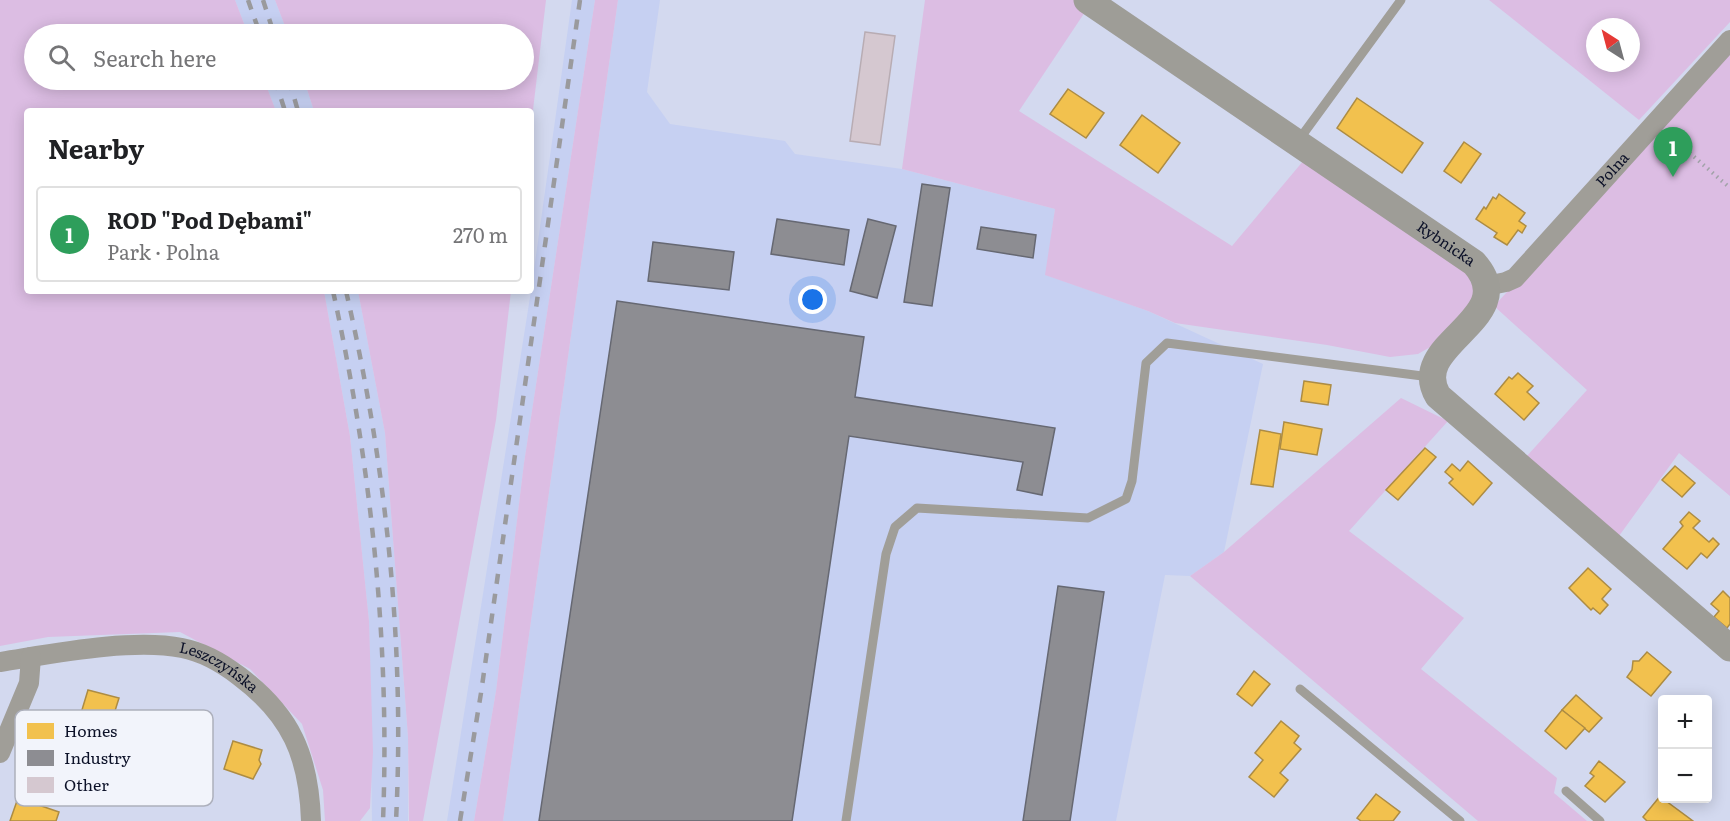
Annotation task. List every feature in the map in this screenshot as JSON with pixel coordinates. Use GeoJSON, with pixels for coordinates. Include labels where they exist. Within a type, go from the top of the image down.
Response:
{"type":"FeatureCollection","features":[{"type":"Feature","properties":{"kind":"street","name":"Rybnicka"},"geometry":{"type":"LineString","coordinates":[[1087,0],[1465,255],[1480,271],[1486,286]]}},
{"type":"Feature","properties":{"kind":"street","name":"Polna"},"geometry":{"type":"LineString","coordinates":[[1486,286],[1515,278],[1730,40]]}},
{"type":"Feature","properties":{"kind":"street"},"geometry":{"type":"LineString","coordinates":[[1486,286],[1482,308],[1440,355],[1432,377],[1435,391],[1730,648]]}},
{"type":"Feature","properties":{"kind":"street","name":"Leszczyńska"},"geometry":{"type":"LineString","coordinates":[[0,662],[85,650],[166,646],[194,651],[219,663],[262,694],[284,719],[296,741],[304,767],[311,821]]}},
{"type":"Feature","properties":{"kind":"street"},"geometry":{"type":"LineString","coordinates":[[18,710],[29,683],[32,657]]}},
{"type":"Feature","properties":{"kind":"street"},"geometry":{"type":"LineString","coordinates":[[0,753],[15,717]]}},
{"type":"Feature","properties":{"kind":"lane"},"geometry":{"type":"LineString","coordinates":[[1297,143],[1401,0]]}},
{"type":"Feature","properties":{"kind":"lane"},"geometry":{"type":"LineString","coordinates":[[846,821],[886,554],[895,527],[917,508],[1088,518],[1126,500],[1132,481],[1146,363],[1167,343],[1432,377]]}},
{"type":"Feature","properties":{"kind":"lane"},"geometry":{"type":"LineString","coordinates":[[1300,689],[1460,821]]}},
{"type":"Feature","properties":{"kind":"lane"},"geometry":{"type":"LineString","coordinates":[[1566,791],[1600,821]]}},
{"type":"Feature","properties":{"kind":"path"},"geometry":{"type":"LineString","coordinates":[[1676,141],[1730,188]]}},
{"type":"Feature","properties":{"kind":"shaded area"},"geometry":{"type":"Polygon","coordinates":[[[0,0],[235,0],[244,24],[24,24],[24,90],[268,90],[275,108],[24,108],[24,294],[325,294],[350,436],[369,621],[373,752],[370,808],[360,821],[325,821],[323,790],[302,724],[250,669],[180,632],[48,637],[0,646],[0,0]]]}},
{"type":"Feature","properties":{"kind":"shaded area"},"geometry":{"type":"Polygon","coordinates":[[[235,0],[275,0],[284,24],[244,24],[235,0]]]}},
{"type":"Feature","properties":{"kind":"shaded area"},"geometry":{"type":"Polygon","coordinates":[[[275,0],[546,0],[533,108],[313,108],[307,90],[534,90],[534,24],[284,24],[275,0]]]}},
{"type":"Feature","properties":{"kind":"shaded area"},"geometry":{"type":"Polygon","coordinates":[[[572,0],[595,0],[524,463],[496,691],[474,821],[447,821],[531,294],[534,294],[534,270],[572,0]]]}},
{"type":"Feature","properties":{"kind":"shaded area"},"geometry":{"type":"Polygon","coordinates":[[[595,0],[618,0],[503,821],[474,821],[496,691],[524,463],[595,0]]]}},
{"type":"Feature","properties":{"kind":"shaded area"},"geometry":{"type":"Polygon","coordinates":[[[618,0],[660,0],[647,92],[670,124],[785,141],[795,154],[902,169],[1055,209],[1046,275],[1148,311],[1263,364],[1224,552],[1190,576],[1165,575],[1116,821],[503,821],[618,0]]]}},
{"type":"Feature","properties":{"kind":"shaded area"},"geometry":{"type":"Polygon","coordinates":[[[925,0],[1074,0],[1087,9],[1019,111],[1232,246],[1304,160],[1462,263],[1478,297],[1439,342],[1418,354],[1390,357],[1327,345],[1175,323],[1148,311],[1045,275],[1055,209],[902,169],[925,0]]]}},
{"type":"Feature","properties":{"kind":"shaded area"},"geometry":{"type":"Polygon","coordinates":[[[1489,0],[1730,0],[1730,22],[1639,120],[1489,0]]]}},
{"type":"Feature","properties":{"kind":"shaded area"},"geometry":{"type":"Polygon","coordinates":[[[1730,51],[1730,496],[1679,453],[1619,536],[1526,457],[1587,390],[1494,306],[1730,51]]]}},
{"type":"Feature","properties":{"kind":"shaded area"},"geometry":{"type":"Polygon","coordinates":[[[268,90],[307,90],[313,108],[275,108],[268,90]]]}},
{"type":"Feature","properties":{"kind":"shaded area"},"geometry":{"type":"Polygon","coordinates":[[[325,294],[359,294],[385,433],[408,737],[408,821],[372,821],[369,621],[350,436],[325,294]]]}},
{"type":"Feature","properties":{"kind":"shaded area"},"geometry":{"type":"Polygon","coordinates":[[[359,294],[511,294],[496,420],[423,821],[409,821],[408,737],[385,433],[359,294]]]}},
{"type":"Feature","properties":{"kind":"shaded area"},"geometry":{"type":"Polygon","coordinates":[[[1401,398],[1448,421],[1349,531],[1464,618],[1421,669],[1557,778],[1554,793],[1587,821],[1478,821],[1190,576],[1224,552],[1401,398]]]}},
{"type":"Feature","properties":{"kind":"building: Homes"},"geometry":{"type":"Polygon","coordinates":[[[1068,89],[1104,113],[1086,138],[1050,114],[1068,89]]]}},
{"type":"Feature","properties":{"kind":"building: Homes"},"geometry":{"type":"Polygon","coordinates":[[[1357,98],[1423,143],[1402,173],[1337,128],[1357,98]]]}},
{"type":"Feature","properties":{"kind":"building: Homes"},"geometry":{"type":"Polygon","coordinates":[[[1142,115],[1180,143],[1158,173],[1120,145],[1142,115]]]}},
{"type":"Feature","properties":{"kind":"building: Homes"},"geometry":{"type":"Polygon","coordinates":[[[1464,142],[1481,154],[1461,183],[1444,171],[1464,142]]]}},
{"type":"Feature","properties":{"kind":"building: Homes"},"geometry":{"type":"Polygon","coordinates":[[[1499,194],[1525,213],[1519,221],[1526,226],[1522,233],[1518,230],[1507,245],[1494,237],[1497,233],[1476,219],[1493,197],[1496,199],[1499,194]]]}},
{"type":"Feature","properties":{"kind":"building: Homes"},"geometry":{"type":"Polygon","coordinates":[[[1518,373],[1533,386],[1527,392],[1539,403],[1524,420],[1495,394],[1509,377],[1512,379],[1518,373]]]}},
{"type":"Feature","properties":{"kind":"building: Homes"},"geometry":{"type":"Polygon","coordinates":[[[1304,381],[1331,385],[1328,405],[1301,401],[1304,381]]]}},
{"type":"Feature","properties":{"kind":"building: Homes"},"geometry":{"type":"Polygon","coordinates":[[[1284,422],[1322,429],[1317,455],[1280,449],[1284,422]]]}},
{"type":"Feature","properties":{"kind":"building: Homes"},"geometry":{"type":"Polygon","coordinates":[[[1260,430],[1281,434],[1273,487],[1251,484],[1260,430]]]}},
{"type":"Feature","properties":{"kind":"building: Homes"},"geometry":{"type":"Polygon","coordinates":[[[1425,448],[1436,457],[1398,500],[1386,490],[1425,448]]]}},
{"type":"Feature","properties":{"kind":"building: Homes"},"geometry":{"type":"Polygon","coordinates":[[[1468,461],[1492,483],[1473,505],[1449,483],[1453,479],[1445,472],[1452,464],[1460,471],[1468,461]]]}},
{"type":"Feature","properties":{"kind":"building: Homes"},"geometry":{"type":"Polygon","coordinates":[[[1675,466],[1695,483],[1682,497],[1662,480],[1675,466]]]}},
{"type":"Feature","properties":{"kind":"building: Homes"},"geometry":{"type":"Polygon","coordinates":[[[1689,512],[1700,521],[1693,528],[1709,542],[1713,538],[1719,544],[1707,558],[1701,553],[1687,569],[1663,549],[1683,526],[1680,522],[1689,512]]]}},
{"type":"Feature","properties":{"kind":"building: Homes"},"geometry":{"type":"Polygon","coordinates":[[[1588,568],[1611,589],[1602,599],[1608,605],[1600,614],[1593,608],[1591,610],[1569,588],[1588,568]]]}},
{"type":"Feature","properties":{"kind":"building: Homes"},"geometry":{"type":"Polygon","coordinates":[[[1723,591],[1730,598],[1730,624],[1727,628],[1714,617],[1719,611],[1711,604],[1723,591]]]}},
{"type":"Feature","properties":{"kind":"building: Homes"},"geometry":{"type":"Polygon","coordinates":[[[1647,652],[1671,672],[1651,696],[1627,677],[1632,670],[1633,661],[1639,661],[1647,652]]]}},
{"type":"Feature","properties":{"kind":"building: Homes"},"geometry":{"type":"Polygon","coordinates":[[[1254,671],[1270,684],[1252,706],[1237,694],[1254,671]]]}},
{"type":"Feature","properties":{"kind":"building: Homes"},"geometry":{"type":"Polygon","coordinates":[[[88,690],[119,698],[115,710],[82,710],[88,690]]]}},
{"type":"Feature","properties":{"kind":"building: Homes"},"geometry":{"type":"Polygon","coordinates":[[[1576,695],[1602,718],[1589,732],[1562,710],[1576,695]]]}},
{"type":"Feature","properties":{"kind":"building: Homes"},"geometry":{"type":"Polygon","coordinates":[[[1562,710],[1585,728],[1566,749],[1545,731],[1562,710]]]}},
{"type":"Feature","properties":{"kind":"building: Homes"},"geometry":{"type":"Polygon","coordinates":[[[1281,721],[1299,736],[1294,743],[1301,749],[1280,773],[1288,780],[1274,797],[1249,777],[1263,760],[1255,753],[1281,721]]]}},
{"type":"Feature","properties":{"kind":"building: Homes"},"geometry":{"type":"Polygon","coordinates":[[[233,741],[262,750],[259,760],[261,764],[253,779],[224,769],[233,741]]]}},
{"type":"Feature","properties":{"kind":"building: Homes"},"geometry":{"type":"Polygon","coordinates":[[[1599,761],[1625,782],[1605,802],[1585,786],[1594,776],[1590,773],[1599,761]]]}},
{"type":"Feature","properties":{"kind":"building: Homes"},"geometry":{"type":"Polygon","coordinates":[[[1376,794],[1400,812],[1393,821],[1361,821],[1357,818],[1376,794]]]}},
{"type":"Feature","properties":{"kind":"building: Homes"},"geometry":{"type":"Polygon","coordinates":[[[1658,799],[1658,803],[1669,803],[1693,821],[1647,821],[1643,817],[1658,799]]]}},
{"type":"Feature","properties":{"kind":"building: Homes"},"geometry":{"type":"Polygon","coordinates":[[[15,806],[41,806],[59,812],[56,821],[10,821],[15,806]]]}},
{"type":"Feature","properties":{"kind":"building: Industry"},"geometry":{"type":"Polygon","coordinates":[[[922,184],[950,188],[932,306],[904,302],[922,184]]]}},
{"type":"Feature","properties":{"kind":"building: Industry"},"geometry":{"type":"Polygon","coordinates":[[[777,219],[849,230],[844,265],[771,254],[777,219]]]}},
{"type":"Feature","properties":{"kind":"building: Industry"},"geometry":{"type":"Polygon","coordinates":[[[868,219],[896,226],[877,298],[850,291],[868,219]]]}},
{"type":"Feature","properties":{"kind":"building: Industry"},"geometry":{"type":"Polygon","coordinates":[[[981,227],[1036,235],[1033,258],[977,249],[981,227]]]}},
{"type":"Feature","properties":{"kind":"building: Industry"},"geometry":{"type":"Polygon","coordinates":[[[653,242],[734,252],[729,290],[648,281],[653,242]]]}},
{"type":"Feature","properties":{"kind":"building: Industry"},"geometry":{"type":"Polygon","coordinates":[[[617,301],[864,337],[855,397],[1055,428],[1042,495],[1017,490],[1023,462],[849,436],[792,821],[539,821],[617,301]]]}},
{"type":"Feature","properties":{"kind":"building: Industry"},"geometry":{"type":"Polygon","coordinates":[[[1058,586],[1104,592],[1070,821],[1023,821],[1058,586]]]}},
{"type":"Feature","properties":{"kind":"building: Other"},"geometry":{"type":"Polygon","coordinates":[[[865,32],[895,36],[880,145],[850,141],[865,32]]]}},
{"type":"Feature","properties":{"kind":"railway"},"geometry":{"type":"LineString","coordinates":[[248,0],[256,24]]}},
{"type":"Feature","properties":{"kind":"railway"},"geometry":{"type":"LineString","coordinates":[[263,0],[271,24]]}},
{"type":"Feature","properties":{"kind":"railway"},"geometry":{"type":"LineString","coordinates":[[460,821],[481,693],[580,0]]}},
{"type":"Feature","properties":{"kind":"railway"},"geometry":{"type":"LineString","coordinates":[[278,90],[284,108]]}},
{"type":"Feature","properties":{"kind":"railway"},"geometry":{"type":"LineString","coordinates":[[292,90],[297,108]]}},
{"type":"Feature","properties":{"kind":"railway"},"geometry":{"type":"LineString","coordinates":[[334,294],[358,422],[375,554],[383,688],[383,821]]}},
{"type":"Feature","properties":{"kind":"railway"},"geometry":{"type":"LineString","coordinates":[[347,294],[372,422],[389,554],[398,688],[396,821]]}},
{"type":"Feature","properties":{"kind":"place","name":"ROD \"Pod Dębami\""},"geometry":{"type":"Point","coordinates":[1673,177]}}]}
